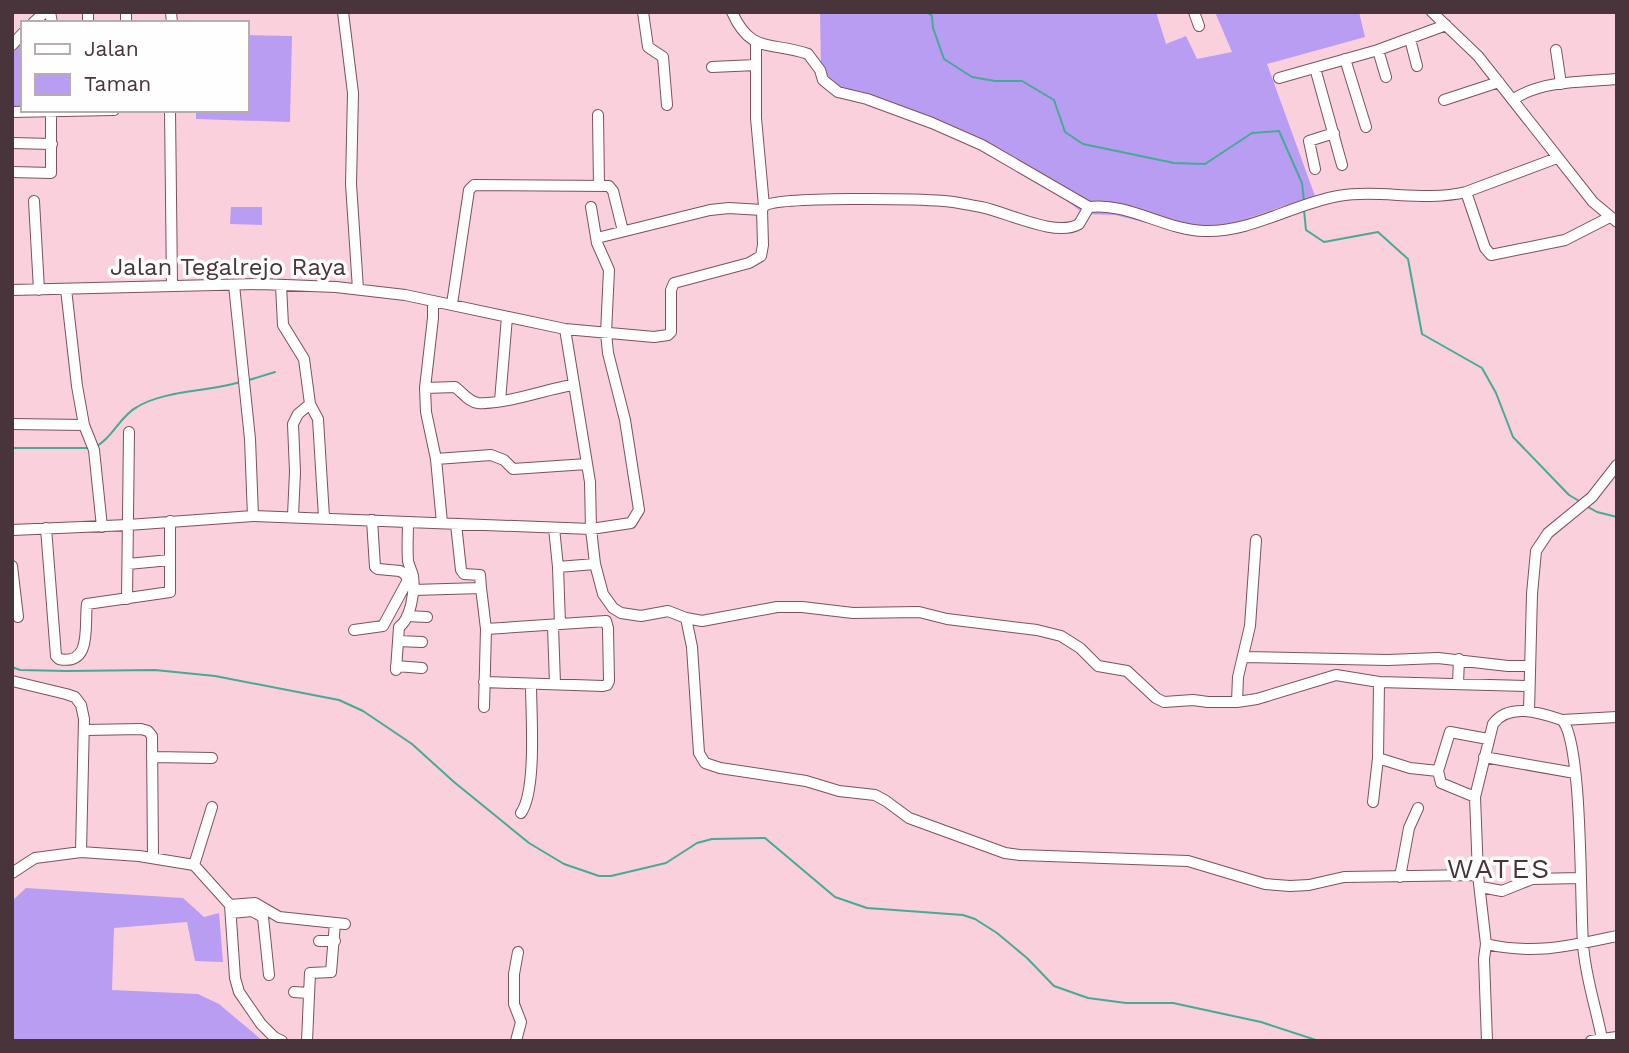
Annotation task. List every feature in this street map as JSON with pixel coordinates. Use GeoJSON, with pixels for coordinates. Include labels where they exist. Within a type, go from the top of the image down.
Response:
{"type":"FeatureCollection","features":[{"type":"Feature","properties":{"kind":"street"},"geometry":{"type":"LineString","coordinates":[[343,12],[353,93],[352,184],[358,289]]}},
{"type":"Feature","properties":{"kind":"street"},"geometry":{"type":"LineString","coordinates":[[643,12],[648,47],[663,57],[667,104]]}},
{"type":"Feature","properties":{"kind":"street"},"geometry":{"type":"LineString","coordinates":[[732,12],[745,35],[756,43],[808,54],[823,80],[838,92],[932,123],[982,145],[1089,207],[1118,209],[1201,231],[1231,228],[1346,195],[1425,196],[1466,192],[1557,158]]}},
{"type":"Feature","properties":{"kind":"street"},"geometry":{"type":"LineString","coordinates":[[1194,12],[1199,26]]}},
{"type":"Feature","properties":{"kind":"street"},"geometry":{"type":"LineString","coordinates":[[1432,12],[1478,56],[1593,202],[1613,220],[1565,240],[1491,255],[1485,248],[1466,192]]}},
{"type":"Feature","properties":{"kind":"street"},"geometry":{"type":"LineString","coordinates":[[1279,78],[1378,50],[1446,25]]}},
{"type":"Feature","properties":{"kind":"street"},"geometry":{"type":"LineString","coordinates":[[1410,39],[1417,66]]}},
{"type":"Feature","properties":{"kind":"street"},"geometry":{"type":"LineString","coordinates":[[756,43],[756,118],[763,208]]}},
{"type":"Feature","properties":{"kind":"street"},"geometry":{"type":"LineString","coordinates":[[1378,50],[1386,77]]}},
{"type":"Feature","properties":{"kind":"street"},"geometry":{"type":"LineString","coordinates":[[1556,50],[1562,83]]}},
{"type":"Feature","properties":{"kind":"street"},"geometry":{"type":"LineString","coordinates":[[1345,59],[1366,127]]}},
{"type":"Feature","properties":{"kind":"street"},"geometry":{"type":"LineString","coordinates":[[712,68],[756,65]]}},
{"type":"Feature","properties":{"kind":"street"},"geometry":{"type":"LineString","coordinates":[[1315,68],[1342,165]]}},
{"type":"Feature","properties":{"kind":"street"},"geometry":{"type":"LineString","coordinates":[[1514,99],[1522,94],[1562,83],[1617,79]]}},
{"type":"Feature","properties":{"kind":"street"},"geometry":{"type":"LineString","coordinates":[[1444,100],[1499,82]]}},
{"type":"Feature","properties":{"kind":"street"},"geometry":{"type":"LineString","coordinates":[[12,172],[51,173],[51,112]]}},
{"type":"Feature","properties":{"kind":"street"},"geometry":{"type":"LineString","coordinates":[[170,112],[172,285]]}},
{"type":"Feature","properties":{"kind":"street"},"geometry":{"type":"LineString","coordinates":[[598,115],[598,186]]}},
{"type":"Feature","properties":{"kind":"street"},"geometry":{"type":"LineString","coordinates":[[1315,169],[1309,141],[1334,133]]}},
{"type":"Feature","properties":{"kind":"street"},"geometry":{"type":"LineString","coordinates":[[12,143],[52,144]]}},
{"type":"Feature","properties":{"kind":"street"},"geometry":{"type":"LineString","coordinates":[[452,304],[470,188],[477,184],[611,188],[624,231]]}},
{"type":"Feature","properties":{"kind":"street"},"geometry":{"type":"LineString","coordinates":[[34,201],[39,290]]}},
{"type":"Feature","properties":{"kind":"street"},"geometry":{"type":"LineString","coordinates":[[597,238],[710,209],[763,208],[773,201],[944,201],[985,208],[1045,226],[1066,228],[1079,224],[1089,207]]}},
{"type":"Feature","properties":{"kind":"street"},"geometry":{"type":"LineString","coordinates":[[12,530],[102,527],[253,516],[591,529],[631,523],[639,510],[625,420],[608,353],[609,270],[597,238],[591,207]]}},
{"type":"Feature","properties":{"kind":"street","name":"Jalan Tegalrejo Raya"},"geometry":{"type":"LineString","coordinates":[[12,290],[172,285],[281,285],[358,289],[452,304],[565,329],[654,337],[669,334],[672,329],[671,290],[674,283],[749,263],[761,256],[763,208]]}},
{"type":"Feature","properties":{"kind":"street"},"geometry":{"type":"LineString","coordinates":[[234,285],[246,387],[253,516]]}},
{"type":"Feature","properties":{"kind":"street"},"geometry":{"type":"LineString","coordinates":[[281,285],[283,325],[303,359],[310,404],[318,419],[324,517]]}},
{"type":"Feature","properties":{"kind":"street"},"geometry":{"type":"LineString","coordinates":[[66,289],[77,386],[85,425],[93,447],[102,527]]}},
{"type":"Feature","properties":{"kind":"street"},"geometry":{"type":"LineString","coordinates":[[433,302],[425,388],[442,523]]}},
{"type":"Feature","properties":{"kind":"street"},"geometry":{"type":"LineString","coordinates":[[500,401],[507,317]]}},
{"type":"Feature","properties":{"kind":"street"},"geometry":{"type":"LineString","coordinates":[[565,329],[587,464],[594,564],[603,594],[613,608],[621,612],[642,616],[668,611],[702,621],[777,607],[853,613],[901,610],[947,619],[1037,630],[1061,636],[1080,648],[1098,666],[1127,671],[1164,702],[1237,702],[1257,699],[1336,675],[1379,682],[1530,686]]}},
{"type":"Feature","properties":{"kind":"street"},"geometry":{"type":"LineString","coordinates":[[425,388],[455,387],[469,400],[478,403],[500,401],[573,385]]}},
{"type":"Feature","properties":{"kind":"street"},"geometry":{"type":"LineString","coordinates":[[293,516],[293,424],[298,414],[310,404]]}},
{"type":"Feature","properties":{"kind":"street"},"geometry":{"type":"LineString","coordinates":[[12,424],[85,425]]}},
{"type":"Feature","properties":{"kind":"street"},"geometry":{"type":"LineString","coordinates":[[127,599],[129,432]]}},
{"type":"Feature","properties":{"kind":"street"},"geometry":{"type":"LineString","coordinates":[[436,460],[491,455],[503,460],[513,469],[587,464]]}},
{"type":"Feature","properties":{"kind":"street"},"geometry":{"type":"LineString","coordinates":[[1529,711],[1532,594],[1536,551],[1548,533],[1582,505],[1617,465]]}},
{"type":"Feature","properties":{"kind":"street"},"geometry":{"type":"LineString","coordinates":[[354,630],[383,625],[408,580],[400,571],[375,567],[372,520]]}},
{"type":"Feature","properties":{"kind":"street"},"geometry":{"type":"LineString","coordinates":[[46,528],[56,656],[59,659],[71,660],[82,653],[85,645],[87,604],[170,592],[170,521]]}},
{"type":"Feature","properties":{"kind":"street"},"geometry":{"type":"LineString","coordinates":[[408,522],[408,564],[413,575],[413,590],[407,616],[399,628],[396,668],[422,668]]}},
{"type":"Feature","properties":{"kind":"street"},"geometry":{"type":"LineString","coordinates":[[456,524],[461,570],[464,574],[480,575],[486,629],[484,707]]}},
{"type":"Feature","properties":{"kind":"street"},"geometry":{"type":"LineString","coordinates":[[554,528],[558,567],[555,684]]}},
{"type":"Feature","properties":{"kind":"street"},"geometry":{"type":"LineString","coordinates":[[1237,702],[1238,677],[1250,626],[1256,540]]}},
{"type":"Feature","properties":{"kind":"street"},"geometry":{"type":"LineString","coordinates":[[128,564],[170,560]]}},
{"type":"Feature","properties":{"kind":"street"},"geometry":{"type":"LineString","coordinates":[[558,567],[594,564]]}},
{"type":"Feature","properties":{"kind":"street"},"geometry":{"type":"LineString","coordinates":[[12,566],[18,617]]}},
{"type":"Feature","properties":{"kind":"street"},"geometry":{"type":"LineString","coordinates":[[413,590],[481,588]]}},
{"type":"Feature","properties":{"kind":"street"},"geometry":{"type":"LineString","coordinates":[[484,682],[607,685],[606,621],[613,608]]}},
{"type":"Feature","properties":{"kind":"street"},"geometry":{"type":"LineString","coordinates":[[407,616],[427,617]]}},
{"type":"Feature","properties":{"kind":"street"},"geometry":{"type":"LineString","coordinates":[[686,618],[692,647],[699,753],[705,763],[712,766],[806,781],[838,791],[875,795],[886,800],[901,814],[916,821],[1005,853],[1188,861],[1277,886],[1309,885],[1344,877],[1478,875]]}},
{"type":"Feature","properties":{"kind":"street"},"geometry":{"type":"LineString","coordinates":[[486,629],[606,621]]}},
{"type":"Feature","properties":{"kind":"street"},"geometry":{"type":"LineString","coordinates":[[398,641],[422,642]]}},
{"type":"Feature","properties":{"kind":"street"},"geometry":{"type":"LineString","coordinates":[[1244,656],[1334,660],[1459,659],[1530,666]]}},
{"type":"Feature","properties":{"kind":"street"},"geometry":{"type":"LineString","coordinates":[[1458,683],[1459,659]]}},
{"type":"Feature","properties":{"kind":"street"},"geometry":{"type":"LineString","coordinates":[[12,681],[75,698],[81,705],[85,730],[81,852]]}},
{"type":"Feature","properties":{"kind":"street"},"geometry":{"type":"LineString","coordinates":[[1373,802],[1378,758],[1379,682]]}},
{"type":"Feature","properties":{"kind":"street"},"geometry":{"type":"LineString","coordinates":[[521,813],[526,804],[530,776],[531,684]]}},
{"type":"Feature","properties":{"kind":"street"},"geometry":{"type":"LineString","coordinates":[[1487,1041],[1484,959],[1486,944],[1478,875],[1475,797],[1493,724],[1507,712],[1529,711],[1562,720],[1617,717]]}},
{"type":"Feature","properties":{"kind":"street"},"geometry":{"type":"LineString","coordinates":[[1562,720],[1569,733],[1575,773],[1583,945],[1596,1040],[1617,1037]]}},
{"type":"Feature","properties":{"kind":"street"},"geometry":{"type":"LineString","coordinates":[[85,730],[145,730],[152,736],[153,858]]}},
{"type":"Feature","properties":{"kind":"street"},"geometry":{"type":"LineString","coordinates":[[1475,797],[1441,783],[1437,776],[1438,771],[1450,732],[1488,739]]}},
{"type":"Feature","properties":{"kind":"street"},"geometry":{"type":"LineString","coordinates":[[153,757],[212,758]]}},
{"type":"Feature","properties":{"kind":"street"},"geometry":{"type":"LineString","coordinates":[[1484,757],[1575,773]]}},
{"type":"Feature","properties":{"kind":"street"},"geometry":{"type":"LineString","coordinates":[[1378,758],[1410,768],[1438,771]]}},
{"type":"Feature","properties":{"kind":"street"},"geometry":{"type":"LineString","coordinates":[[194,865],[212,807]]}},
{"type":"Feature","properties":{"kind":"street"},"geometry":{"type":"LineString","coordinates":[[1400,877],[1409,828],[1418,808]]}},
{"type":"Feature","properties":{"kind":"street"},"geometry":{"type":"LineString","coordinates":[[16,872],[35,858],[81,852],[153,858],[194,865],[231,909],[235,978],[239,992],[261,1024],[282,1041]]}},
{"type":"Feature","properties":{"kind":"street"},"geometry":{"type":"LineString","coordinates":[[1481,887],[1502,891],[1532,879],[1580,878]]}},
{"type":"Feature","properties":{"kind":"street"},"geometry":{"type":"LineString","coordinates":[[231,909],[255,903],[279,917],[340,924],[331,972],[307,973],[307,1041]]}},
{"type":"Feature","properties":{"kind":"street"},"geometry":{"type":"LineString","coordinates":[[231,909],[252,911],[263,917],[269,975]]}},
{"type":"Feature","properties":{"kind":"street"},"geometry":{"type":"LineString","coordinates":[[1486,944],[1508,948],[1549,949],[1583,945],[1617,936]]}},
{"type":"Feature","properties":{"kind":"street"},"geometry":{"type":"LineString","coordinates":[[319,941],[335,942]]}},
{"type":"Feature","properties":{"kind":"street"},"geometry":{"type":"LineString","coordinates":[[516,1041],[521,1022],[514,1004],[514,974],[518,952]]}},
{"type":"Feature","properties":{"kind":"street"},"geometry":{"type":"LineString","coordinates":[[294,992],[309,993]]}},
{"type":"Feature","properties":{"kind":"green space"},"geometry":{"type":"Polygon","coordinates":[[[820,12],[1156,12],[1166,44],[1186,36],[1197,59],[1232,52],[1215,12],[1359,12],[1365,37],[1267,64],[1315,196],[1197,235],[1115,215],[1084,214],[1042,181],[981,146],[840,88],[821,69],[820,12]]]}},
{"type":"Feature","properties":{"kind":"green space"},"geometry":{"type":"Polygon","coordinates":[[[248,35],[292,36],[290,122],[196,119],[196,112],[248,112],[248,35]]]}},
{"type":"Feature","properties":{"kind":"green space"},"geometry":{"type":"Polygon","coordinates":[[[21,42],[21,108],[12,108],[12,52],[21,42]]]}},
{"type":"Feature","properties":{"kind":"green space"},"geometry":{"type":"Polygon","coordinates":[[[231,207],[262,207],[262,225],[230,224],[231,207]]]}},
{"type":"Feature","properties":{"kind":"green space"},"geometry":{"type":"Polygon","coordinates":[[[26,888],[183,898],[204,917],[219,913],[223,962],[195,961],[187,922],[114,928],[112,990],[198,994],[219,1004],[263,1041],[12,1041],[12,901],[26,888]]]}},
{"type":"Feature","properties":{"kind":"waterway"},"geometry":{"type":"LineString","coordinates":[[927,12],[932,16],[933,28],[944,59],[972,77],[995,81],[1022,81],[1054,100],[1065,132],[1083,144],[1174,163],[1205,164],[1252,133],[1279,131],[1302,183],[1304,201]]}},
{"type":"Feature","properties":{"kind":"waterway"},"geometry":{"type":"LineString","coordinates":[[1304,210],[1306,230],[1324,242],[1378,232],[1408,259],[1422,334],[1482,368],[1496,393],[1513,437],[1569,495],[1581,502]]}},
{"type":"Feature","properties":{"kind":"waterway"},"geometry":{"type":"LineString","coordinates":[[249,380],[275,372]]}},
{"type":"Feature","properties":{"kind":"waterway"},"geometry":{"type":"LineString","coordinates":[[97,446],[131,411],[148,401],[240,382]]}},
{"type":"Feature","properties":{"kind":"waterway"},"geometry":{"type":"LineString","coordinates":[[12,448],[88,448]]}},
{"type":"Feature","properties":{"kind":"waterway"},"geometry":{"type":"LineString","coordinates":[[1588,507],[1617,517]]}},
{"type":"Feature","properties":{"kind":"waterway"},"geometry":{"type":"LineString","coordinates":[[12,667],[20,670],[67,671],[155,670],[215,676],[339,700],[363,711],[412,744],[529,843],[564,864],[599,876],[611,876],[666,863],[697,843],[712,839],[765,838],[835,897],[867,908],[963,915],[975,919],[1027,958],[1054,986],[1088,998],[1126,1003],[1173,1003],[1261,1022],[1319,1041]]}},
{"type":"Feature","properties":{"kind":"district","name":"WATES"},"geometry":{"type":"Point","coordinates":[1499,868]}}]}
